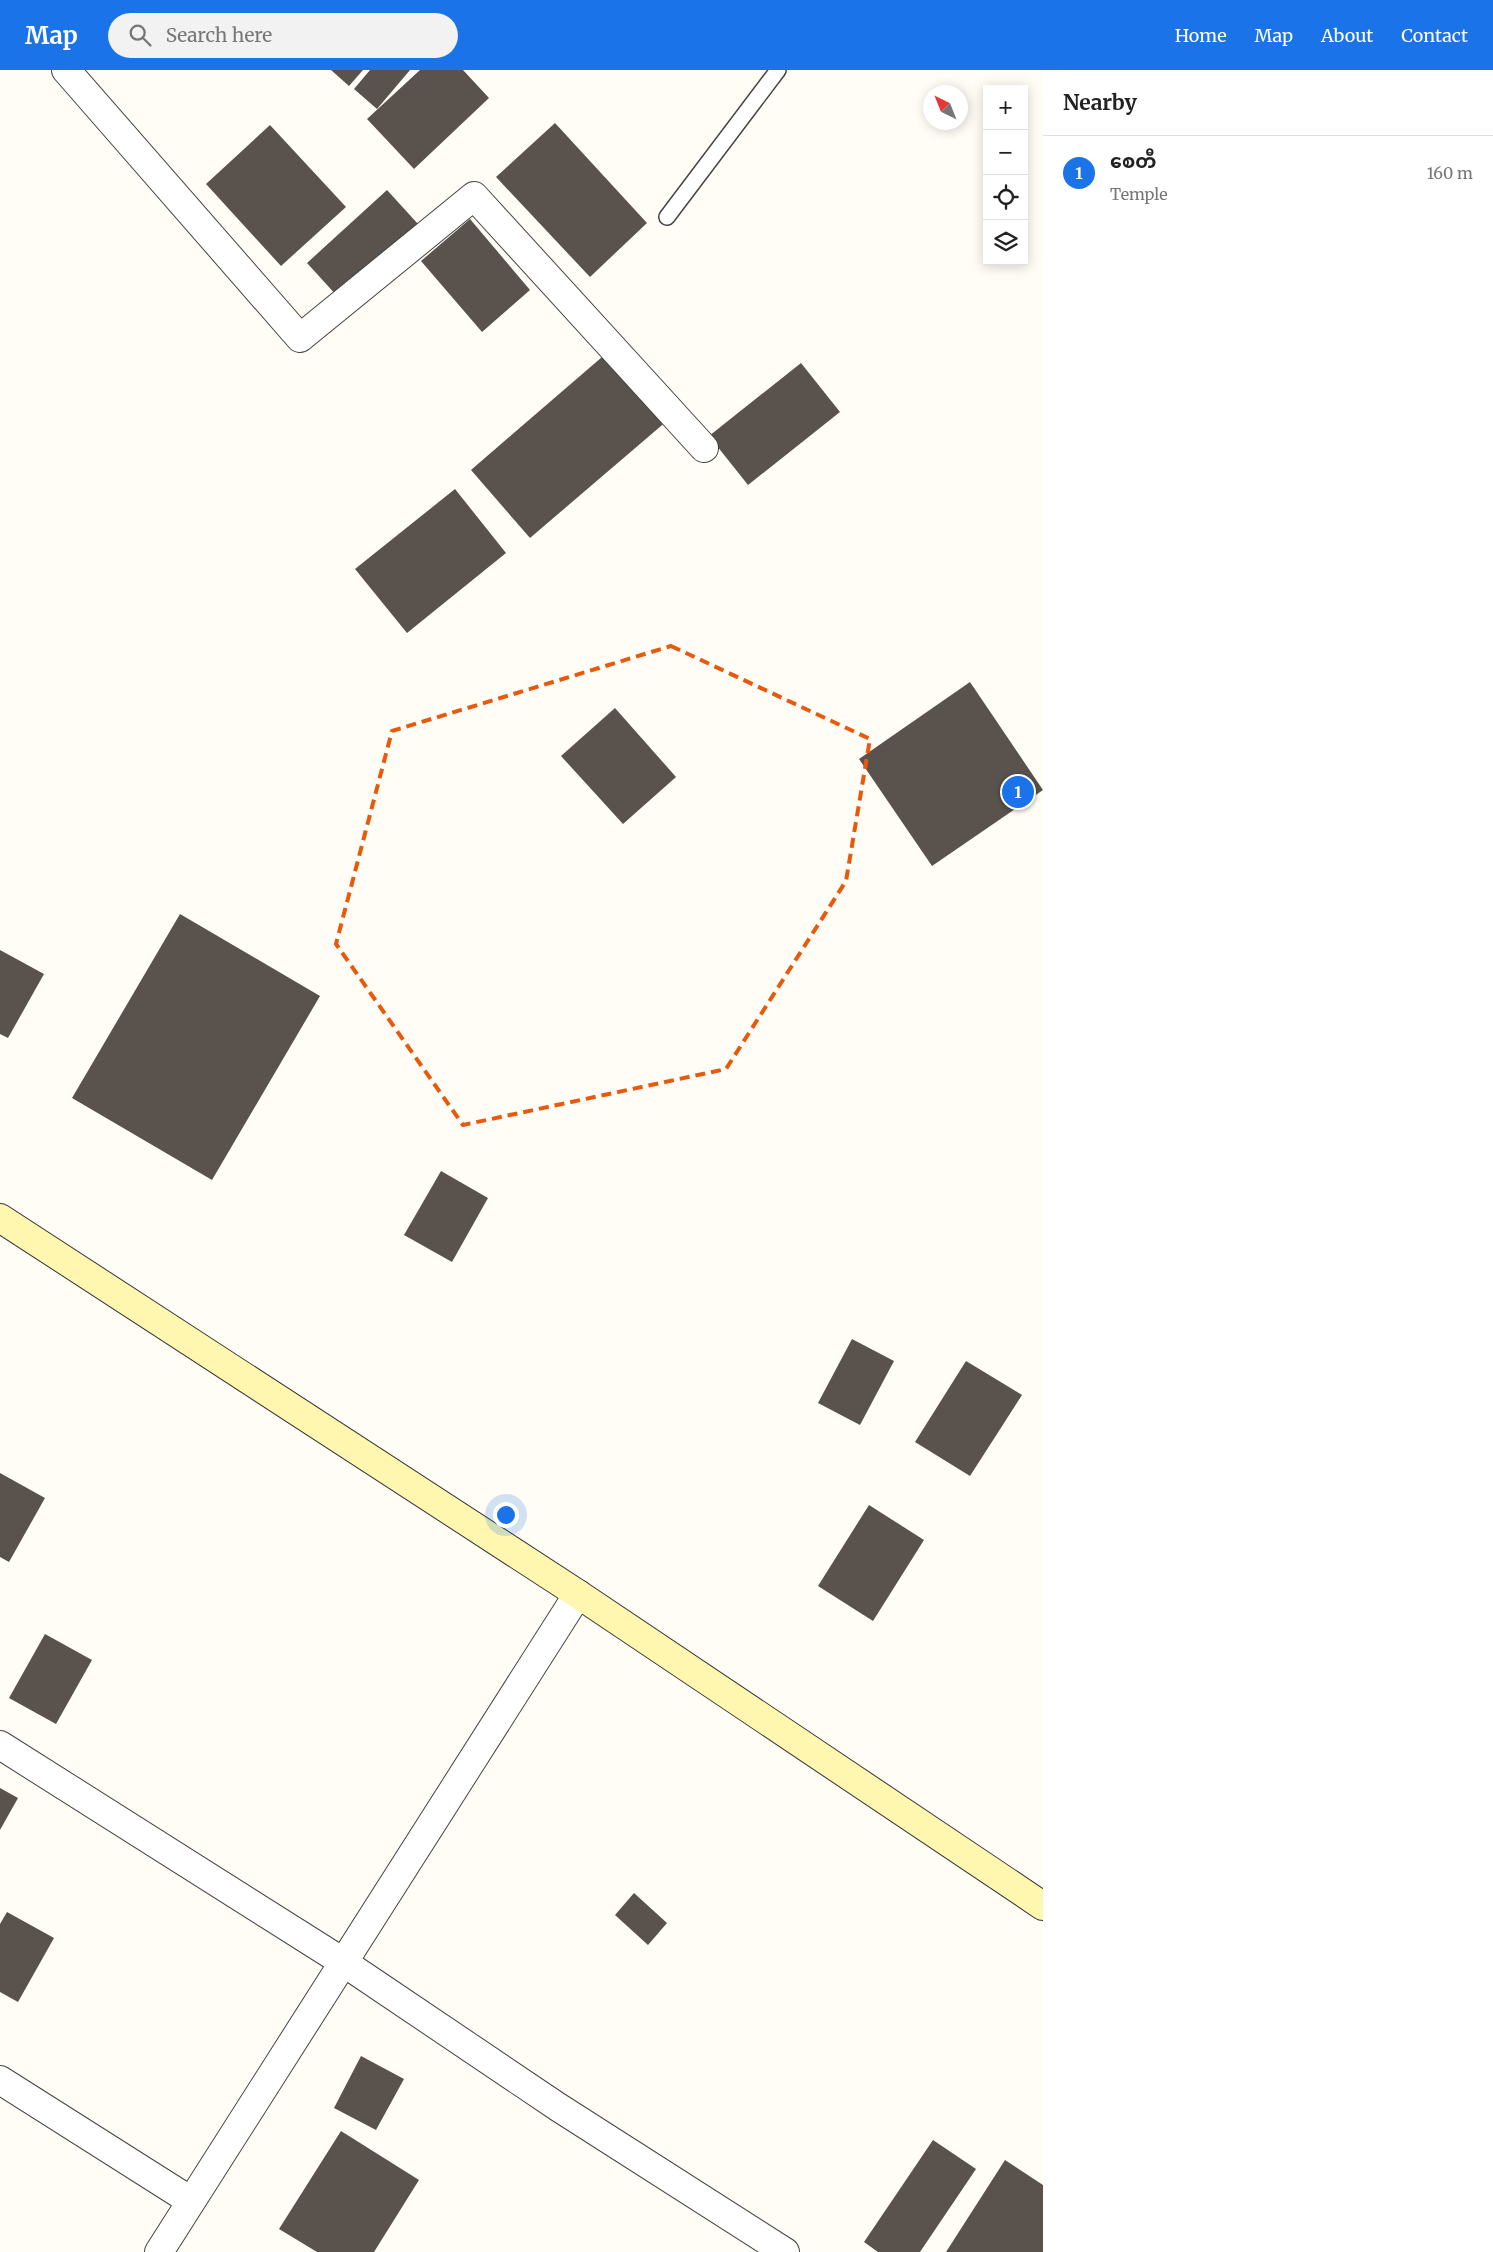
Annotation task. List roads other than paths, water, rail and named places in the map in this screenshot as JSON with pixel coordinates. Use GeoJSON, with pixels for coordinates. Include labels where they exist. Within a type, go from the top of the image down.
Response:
{"type":"FeatureCollection","features":[{"type":"Feature","properties":{"kind":"main road"},"geometry":{"type":"LineString","coordinates":[[0,1218],[578,1594],[1043,1906]]}},
{"type":"Feature","properties":{"kind":"street"},"geometry":{"type":"LineString","coordinates":[[66,70],[300,338],[474,196],[704,448]]}},
{"type":"Feature","properties":{"kind":"street"},"geometry":{"type":"LineString","coordinates":[[159,2252],[578,1594]]}},
{"type":"Feature","properties":{"kind":"street"},"geometry":{"type":"LineString","coordinates":[[0,1745],[344,1962],[558,2107],[785,2252]]}},
{"type":"Feature","properties":{"kind":"street"},"geometry":{"type":"LineString","coordinates":[[0,2080],[192,2202]]}},
{"type":"Feature","properties":{"kind":"lane"},"geometry":{"type":"LineString","coordinates":[[667,217],[778,70]]}},
{"type":"Feature","properties":{"kind":"place","name":"စေတီ"},"geometry":{"type":"Point","coordinates":[1018,792]}}]}
